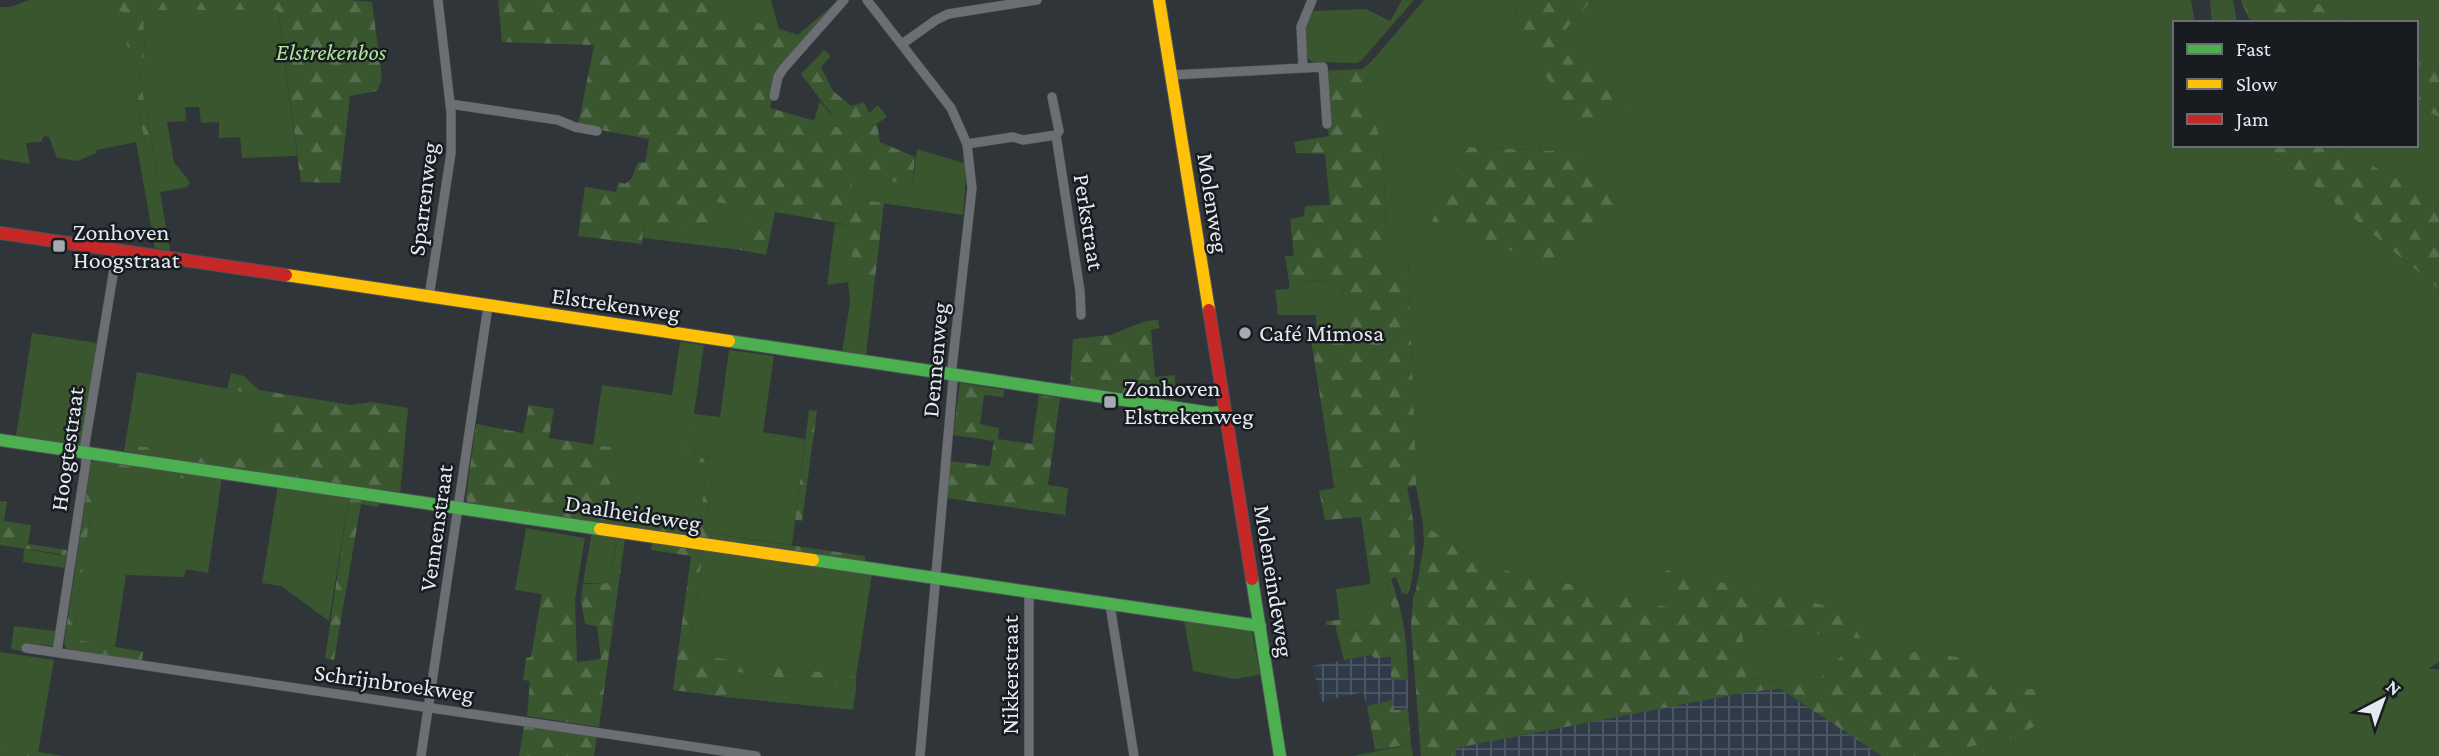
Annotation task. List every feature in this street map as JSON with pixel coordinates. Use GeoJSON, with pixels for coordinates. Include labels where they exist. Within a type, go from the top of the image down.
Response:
{"type":"FeatureCollection","features":[{"type":"Feature","properties":{"kind":"street","name":"Sparrenweg"},"geometry":{"type":"LineString","coordinates":[[429,298],[451,153],[450,104],[438,0]]}},
{"type":"Feature","properties":{"kind":"street"},"geometry":{"type":"LineString","coordinates":[[774,96],[778,77],[783,69],[845,0]]}},
{"type":"Feature","properties":{"kind":"street","name":"Dennenweg"},"geometry":{"type":"LineString","coordinates":[[867,0],[951,108],[967,144],[972,188],[952,375],[920,756]]}},
{"type":"Feature","properties":{"kind":"street"},"geometry":{"type":"LineString","coordinates":[[902,44],[948,14],[1037,0]]}},
{"type":"Feature","properties":{"kind":"street","name":"Molenweg"},"geometry":{"type":"LineString","coordinates":[[1159,0],[1225,412]]}},
{"type":"Feature","properties":{"kind":"street"},"geometry":{"type":"LineString","coordinates":[[1303,67],[1301,27],[1311,0]]}},
{"type":"Feature","properties":{"kind":"street"},"geometry":{"type":"LineString","coordinates":[[1172,75],[1323,67],[1327,124]]}},
{"type":"Feature","properties":{"kind":"street","name":"Perkstraat"},"geometry":{"type":"LineString","coordinates":[[1052,97],[1059,131],[1056,135],[1080,291],[1081,315]]}},
{"type":"Feature","properties":{"kind":"street"},"geometry":{"type":"LineString","coordinates":[[450,104],[558,121],[597,131]]}},
{"type":"Feature","properties":{"kind":"street"},"geometry":{"type":"LineString","coordinates":[[967,144],[1013,137],[1023,140],[1056,135]]}},
{"type":"Feature","properties":{"kind":"street","name":"Elstrekenweg"},"geometry":{"type":"LineString","coordinates":[[0,233],[1211,413],[1225,412]]}},
{"type":"Feature","properties":{"kind":"street","name":"Hoogtestraat"},"geometry":{"type":"LineString","coordinates":[[57,652],[87,452],[85,444],[117,251]]}},
{"type":"Feature","properties":{"kind":"street","name":"Vennenstraat"},"geometry":{"type":"LineString","coordinates":[[421,756],[488,306]]}},
{"type":"Feature","properties":{"kind":"street","name":"Moleneindeweg"},"geometry":{"type":"LineString","coordinates":[[1225,412],[1280,756]]}},
{"type":"Feature","properties":{"kind":"street","name":"Daalheideweg"},"geometry":{"type":"LineString","coordinates":[[0,440],[1260,626]]}},
{"type":"Feature","properties":{"kind":"street","name":"Nikkerstraat"},"geometry":{"type":"LineString","coordinates":[[1029,756],[1030,594]]}},
{"type":"Feature","properties":{"kind":"street"},"geometry":{"type":"LineString","coordinates":[[1110,605],[1134,756]]}},
{"type":"Feature","properties":{"kind":"street","name":"Schrijnbroekweg"},"geometry":{"type":"LineString","coordinates":[[26,648],[755,756]]}},
{"type":"Feature","properties":{"kind":"shaded area"},"geometry":{"type":"Polygon","coordinates":[[[1373,655],[1374,658],[1392,657],[1391,680],[1408,680],[1408,709],[1394,710],[1392,700],[1367,706],[1363,692],[1322,702],[1312,666],[1373,655]]]}},
{"type":"Feature","properties":{"kind":"shaded area"},"geometry":{"type":"Polygon","coordinates":[[[1780,689],[1882,756],[1456,756],[1455,748],[1747,692],[1780,689]]]}},
{"type":"Feature","properties":{"kind":"green space"},"geometry":{"type":"Polygon","coordinates":[[[29,0],[105,0],[107,10],[121,10],[151,178],[158,176],[137,60],[145,55],[143,10],[278,10],[297,156],[242,158],[240,137],[219,138],[219,122],[201,123],[199,107],[185,107],[186,121],[167,122],[174,162],[190,182],[188,187],[160,192],[170,251],[155,248],[136,142],[97,150],[78,161],[57,158],[49,137],[44,136],[41,142],[26,143],[30,164],[0,159],[0,7],[11,7],[29,0]]]}},
{"type":"Feature","properties":{"kind":"green space","name":"Elstrekenbos"},"geometry":{"type":"Polygon","coordinates":[[[105,0],[372,2],[382,79],[377,91],[350,96],[340,183],[301,182],[278,10],[143,10],[145,56],[137,60],[158,177],[151,178],[121,11],[107,10],[105,0]]]}},
{"type":"Feature","properties":{"kind":"green space"},"geometry":{"type":"Polygon","coordinates":[[[498,0],[705,0],[704,5],[798,35],[834,4],[836,7],[787,65],[774,92],[770,108],[861,134],[877,124],[880,142],[915,157],[912,185],[854,174],[849,198],[884,203],[874,287],[848,281],[856,226],[775,212],[766,255],[740,250],[747,208],[711,201],[707,234],[644,222],[642,244],[578,236],[585,187],[616,192],[618,182],[625,184],[632,178],[638,162],[645,163],[649,139],[578,126],[594,45],[502,42],[498,0]]]}},
{"type":"Feature","properties":{"kind":"green space"},"geometry":{"type":"Polygon","coordinates":[[[705,0],[771,0],[779,29],[703,5],[705,0]]]}},
{"type":"Feature","properties":{"kind":"green space"},"geometry":{"type":"Polygon","coordinates":[[[1402,0],[1414,0],[1362,60],[1357,63],[1312,62],[1308,59],[1304,27],[1311,11],[1366,9],[1390,21],[1402,0]]]}},
{"type":"Feature","properties":{"kind":"green space"},"geometry":{"type":"Polygon","coordinates":[[[1424,0],[1516,0],[1517,24],[1626,108],[1566,29],[1592,0],[2191,0],[2195,21],[2173,21],[2173,147],[2267,147],[2439,289],[2439,662],[2428,669],[2439,669],[2439,756],[1952,756],[1951,750],[2010,739],[1985,660],[1852,645],[1815,683],[1745,679],[1742,627],[1863,639],[1869,624],[1666,571],[1697,616],[1616,593],[1513,573],[1469,556],[1423,524],[1416,486],[1408,259],[1387,259],[1383,147],[1365,93],[1371,62],[1424,0]],[[1570,141],[1556,151],[1468,147],[1549,265],[1570,141]]]}},
{"type":"Feature","properties":{"kind":"green space"},"geometry":{"type":"Polygon","coordinates":[[[1516,0],[1592,0],[1566,29],[1626,108],[1586,132],[1534,60],[1517,24],[1516,0]]]}},
{"type":"Feature","properties":{"kind":"green space"},"geometry":{"type":"Polygon","coordinates":[[[2210,0],[2233,0],[2237,21],[2212,21],[2210,0]]]}},
{"type":"Feature","properties":{"kind":"green space"},"geometry":{"type":"Polygon","coordinates":[[[2241,0],[2311,0],[2352,21],[2252,21],[2241,0]]]}},
{"type":"Feature","properties":{"kind":"green space"},"geometry":{"type":"Polygon","coordinates":[[[2311,0],[2439,0],[2439,65],[2418,54],[2418,21],[2352,21],[2311,0]]]}},
{"type":"Feature","properties":{"kind":"green space"},"geometry":{"type":"Polygon","coordinates":[[[824,50],[831,56],[821,67],[833,91],[851,106],[864,102],[869,113],[858,118],[835,119],[801,74],[824,50]]]}},
{"type":"Feature","properties":{"kind":"green space"},"geometry":{"type":"Polygon","coordinates":[[[2418,54],[2439,65],[2439,117],[2418,107],[2418,54]]]}},
{"type":"Feature","properties":{"kind":"green space"},"geometry":{"type":"Polygon","coordinates":[[[1371,62],[1365,93],[1383,147],[1387,258],[1408,259],[1416,486],[1407,487],[1415,541],[1414,568],[1408,594],[1402,593],[1396,577],[1391,579],[1404,628],[1408,680],[1391,680],[1391,657],[1374,658],[1372,655],[1344,660],[1335,625],[1326,625],[1326,621],[1340,620],[1342,633],[1367,630],[1366,615],[1392,611],[1387,577],[1370,579],[1361,517],[1325,520],[1319,491],[1373,480],[1369,467],[1332,472],[1311,340],[1350,335],[1341,280],[1289,281],[1285,256],[1294,256],[1290,219],[1304,216],[1305,206],[1330,205],[1325,154],[1296,153],[1294,142],[1329,136],[1320,71],[1362,69],[1371,62]]]}},
{"type":"Feature","properties":{"kind":"green space"},"geometry":{"type":"Polygon","coordinates":[[[820,101],[830,114],[869,113],[878,105],[887,117],[861,134],[814,121],[820,101]]]}},
{"type":"Feature","properties":{"kind":"green space"},"geometry":{"type":"Polygon","coordinates":[[[2418,107],[2439,117],[2439,201],[2337,147],[2418,147],[2418,107]]]}},
{"type":"Feature","properties":{"kind":"green space"},"geometry":{"type":"Polygon","coordinates":[[[1571,140],[1629,209],[1549,265],[1432,221],[1468,147],[1556,151],[1571,140]]]}},
{"type":"Feature","properties":{"kind":"green space"},"geometry":{"type":"Polygon","coordinates":[[[2267,147],[2337,147],[2439,201],[2439,289],[2267,147]]]}},
{"type":"Feature","properties":{"kind":"green space"},"geometry":{"type":"Polygon","coordinates":[[[917,149],[967,164],[963,215],[848,198],[854,173],[912,185],[917,149]]]}},
{"type":"Feature","properties":{"kind":"green space"},"geometry":{"type":"Polygon","coordinates":[[[710,201],[747,208],[740,250],[643,238],[644,222],[710,201]]]}},
{"type":"Feature","properties":{"kind":"green space"},"geometry":{"type":"Polygon","coordinates":[[[835,223],[857,226],[848,281],[874,287],[866,355],[842,352],[850,302],[848,282],[827,285],[835,223]]]}},
{"type":"Feature","properties":{"kind":"green space"},"geometry":{"type":"Polygon","coordinates":[[[1341,280],[1350,335],[1317,340],[1316,315],[1278,315],[1275,290],[1289,289],[1289,281],[1341,280]]]}},
{"type":"Feature","properties":{"kind":"green space"},"geometry":{"type":"Polygon","coordinates":[[[1158,320],[1159,328],[1151,330],[1155,377],[1175,375],[1175,402],[1070,386],[1073,339],[1110,335],[1146,321],[1158,320]]]}},
{"type":"Feature","properties":{"kind":"green space"},"geometry":{"type":"Polygon","coordinates":[[[32,333],[97,343],[81,445],[16,436],[32,333]]]}},
{"type":"Feature","properties":{"kind":"green space"},"geometry":{"type":"Polygon","coordinates":[[[680,342],[704,345],[694,414],[720,417],[729,350],[774,356],[763,432],[805,439],[792,545],[706,533],[714,459],[693,454],[697,427],[686,459],[708,463],[698,533],[605,519],[615,449],[593,446],[602,385],[672,395],[680,342]]]}},
{"type":"Feature","properties":{"kind":"green space"},"geometry":{"type":"Polygon","coordinates":[[[137,372],[283,399],[266,461],[137,446],[136,453],[124,451],[137,372]]]}},
{"type":"Feature","properties":{"kind":"green space"},"geometry":{"type":"Polygon","coordinates":[[[231,373],[244,376],[259,390],[351,405],[371,402],[408,408],[400,494],[136,453],[137,446],[266,461],[282,399],[227,389],[231,373]]]}},
{"type":"Feature","properties":{"kind":"green space"},"geometry":{"type":"Polygon","coordinates":[[[960,383],[1004,390],[1003,397],[984,395],[980,424],[999,428],[998,439],[1032,444],[1039,395],[1060,398],[1048,485],[1068,488],[1065,515],[947,498],[950,461],[990,466],[994,441],[953,435],[960,383]]]}},
{"type":"Feature","properties":{"kind":"green space"},"geometry":{"type":"Polygon","coordinates":[[[529,405],[554,409],[549,438],[615,448],[606,519],[698,533],[708,463],[686,460],[691,425],[697,427],[693,454],[714,459],[706,533],[865,556],[865,565],[468,504],[466,497],[476,424],[523,433],[529,405]]]}},
{"type":"Feature","properties":{"kind":"green space"},"geometry":{"type":"Polygon","coordinates":[[[809,410],[817,411],[802,521],[795,520],[809,410]]]}},
{"type":"Feature","properties":{"kind":"green space"},"geometry":{"type":"Polygon","coordinates":[[[94,458],[197,473],[196,480],[105,468],[99,470],[95,479],[73,639],[143,652],[142,661],[71,651],[64,643],[91,463],[94,458]]]}},
{"type":"Feature","properties":{"kind":"green space"},"geometry":{"type":"Polygon","coordinates":[[[1370,467],[1373,480],[1334,488],[1332,472],[1370,467]]]}},
{"type":"Feature","properties":{"kind":"green space"},"geometry":{"type":"Polygon","coordinates":[[[105,468],[222,477],[208,573],[186,569],[184,577],[126,575],[115,647],[73,639],[95,479],[99,470],[105,468]]]}},
{"type":"Feature","properties":{"kind":"green space"},"geometry":{"type":"Polygon","coordinates":[[[278,485],[349,497],[329,621],[281,586],[262,583],[278,485]]]}},
{"type":"Feature","properties":{"kind":"green space"},"geometry":{"type":"Polygon","coordinates":[[[349,497],[379,501],[378,507],[361,504],[334,660],[325,658],[349,497]]]}},
{"type":"Feature","properties":{"kind":"green space"},"geometry":{"type":"Polygon","coordinates":[[[0,501],[7,502],[4,521],[31,525],[28,544],[67,550],[64,568],[59,567],[61,554],[0,545],[0,501]]]}},
{"type":"Feature","properties":{"kind":"green space"},"geometry":{"type":"Polygon","coordinates":[[[1423,524],[1469,556],[1513,573],[1616,593],[1695,615],[1665,570],[1823,605],[1869,624],[1864,639],[1742,627],[1746,679],[1815,683],[1852,645],[1986,660],[1992,689],[2046,689],[2039,724],[2010,739],[1952,750],[1952,756],[1882,756],[1780,689],[1747,692],[1456,748],[1456,756],[1421,756],[1411,627],[1413,598],[1424,543],[1423,524]]]}},
{"type":"Feature","properties":{"kind":"green space"},"geometry":{"type":"Polygon","coordinates":[[[526,528],[585,538],[575,599],[515,590],[526,528]]]}},
{"type":"Feature","properties":{"kind":"green space"},"geometry":{"type":"Polygon","coordinates":[[[593,533],[625,538],[599,727],[527,716],[530,681],[523,680],[526,658],[531,657],[542,593],[575,599],[577,662],[601,659],[597,626],[585,624],[581,601],[583,584],[607,583],[617,543],[591,537],[593,533]]]}},
{"type":"Feature","properties":{"kind":"green space"},"geometry":{"type":"Polygon","coordinates":[[[591,537],[617,542],[607,583],[583,583],[591,537]]]}},
{"type":"Feature","properties":{"kind":"green space"},"geometry":{"type":"Polygon","coordinates":[[[652,542],[703,550],[689,654],[856,677],[856,689],[730,671],[726,697],[673,690],[691,556],[651,550],[652,542]]]}},
{"type":"Feature","properties":{"kind":"green space"},"geometry":{"type":"Polygon","coordinates":[[[24,549],[61,555],[59,567],[23,562],[24,549]]]}},
{"type":"Feature","properties":{"kind":"green space"},"geometry":{"type":"Polygon","coordinates":[[[703,550],[872,574],[856,677],[689,654],[703,550]]]}},
{"type":"Feature","properties":{"kind":"green space"},"geometry":{"type":"Polygon","coordinates":[[[1387,577],[1392,612],[1367,630],[1341,633],[1336,589],[1370,584],[1370,579],[1387,577]]]}},
{"type":"Feature","properties":{"kind":"green space"},"geometry":{"type":"Polygon","coordinates":[[[1184,620],[1252,631],[1260,675],[1234,679],[1193,671],[1184,620]]]}},
{"type":"Feature","properties":{"kind":"green space"},"geometry":{"type":"Polygon","coordinates":[[[14,626],[56,631],[54,646],[23,643],[22,651],[11,649],[14,626]]]}},
{"type":"Feature","properties":{"kind":"green space"},"geometry":{"type":"Polygon","coordinates":[[[0,652],[54,660],[38,752],[0,746],[0,652]]]}},
{"type":"Feature","properties":{"kind":"green space"},"geometry":{"type":"Polygon","coordinates":[[[730,671],[856,689],[853,710],[726,697],[730,671]]]}},
{"type":"Feature","properties":{"kind":"green space"},"geometry":{"type":"Polygon","coordinates":[[[1392,700],[1394,710],[1408,709],[1411,744],[1375,750],[1367,706],[1392,700]]]}},
{"type":"Feature","properties":{"kind":"green space"},"geometry":{"type":"Polygon","coordinates":[[[524,725],[597,736],[594,756],[519,756],[524,725]]]}},
{"type":"Feature","properties":{"kind":"green space"},"geometry":{"type":"Polygon","coordinates":[[[1411,744],[1413,756],[1354,756],[1411,744]]]}},
{"type":"Feature","properties":{"kind":"green space"},"geometry":{"type":"Polygon","coordinates":[[[0,746],[63,756],[0,756],[0,746]]]}},
{"type":"Feature","properties":{"kind":"traffic: fast"},"geometry":{"type":"LineString","coordinates":[[729,341],[1211,413],[1225,412]]}},
{"type":"Feature","properties":{"kind":"traffic: fast"},"geometry":{"type":"LineString","coordinates":[[0,440],[600,529]]}},
{"type":"Feature","properties":{"kind":"traffic: fast"},"geometry":{"type":"LineString","coordinates":[[813,560],[1260,626]]}},
{"type":"Feature","properties":{"kind":"traffic: fast"},"geometry":{"type":"LineString","coordinates":[[1252,579],[1280,756]]}},
{"type":"Feature","properties":{"kind":"traffic: slow"},"geometry":{"type":"LineString","coordinates":[[1159,0],[1209,310]]}},
{"type":"Feature","properties":{"kind":"traffic: slow"},"geometry":{"type":"LineString","coordinates":[[286,275],[729,341]]}},
{"type":"Feature","properties":{"kind":"traffic: slow"},"geometry":{"type":"LineString","coordinates":[[600,529],[813,560]]}},
{"type":"Feature","properties":{"kind":"traffic: jam"},"geometry":{"type":"LineString","coordinates":[[0,233],[286,275]]}},
{"type":"Feature","properties":{"kind":"traffic: jam"},"geometry":{"type":"LineString","coordinates":[[1209,310],[1252,579]]}},
{"type":"Feature","properties":{"kind":"place","name":"Zonhoven Hoogstraat"},"geometry":{"type":"Point","coordinates":[59,246]}},
{"type":"Feature","properties":{"kind":"place","name":"Café Mimosa"},"geometry":{"type":"Point","coordinates":[1245,333]}},
{"type":"Feature","properties":{"kind":"place","name":"Zonhoven Elstrekenweg"},"geometry":{"type":"Point","coordinates":[1110,402]}}]}
